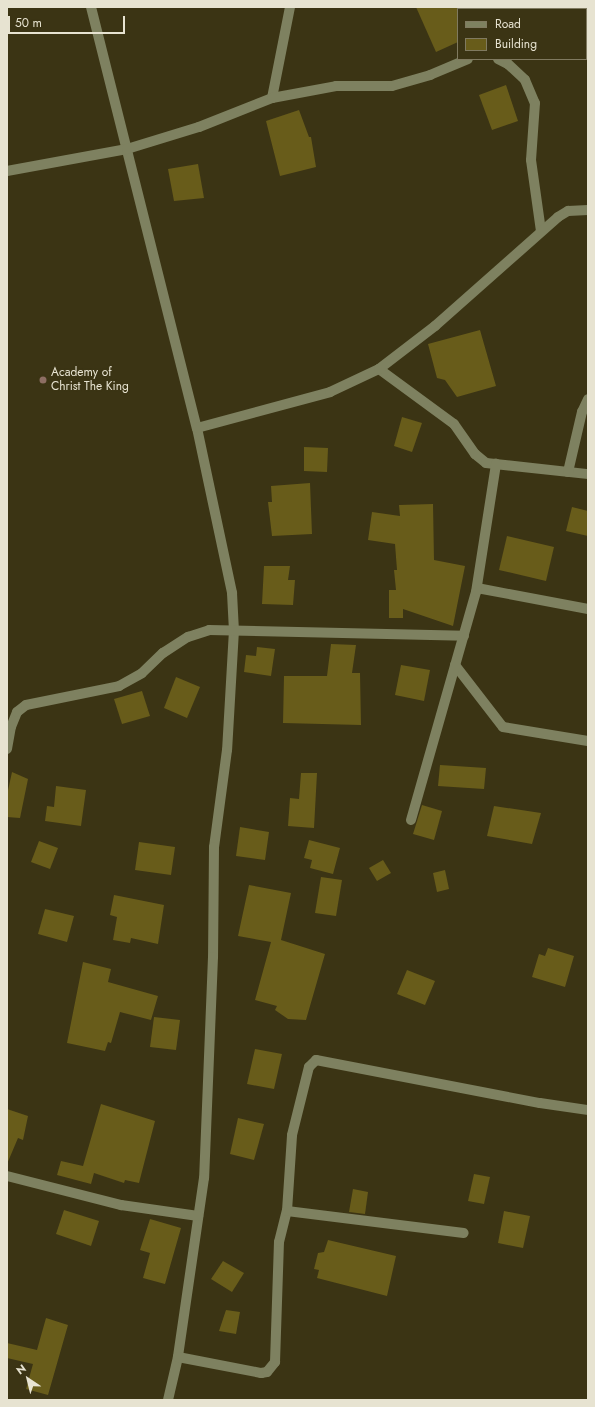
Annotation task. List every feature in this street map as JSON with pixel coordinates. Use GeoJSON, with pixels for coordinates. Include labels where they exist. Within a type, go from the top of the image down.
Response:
{"type":"FeatureCollection","features":[{"type":"Feature","properties":{"kind":"street"},"geometry":{"type":"LineString","coordinates":[[92,7],[197,428],[232,593],[234,630],[227,750],[214,848],[213,957],[204,1178],[178,1357],[168,1400]]}},
{"type":"Feature","properties":{"kind":"street"},"geometry":{"type":"LineString","coordinates":[[272,98],[290,7]]}},
{"type":"Feature","properties":{"kind":"street"},"geometry":{"type":"LineString","coordinates":[[7,171],[127,149],[199,128],[272,98],[336,86],[392,86],[430,75],[466,60]]}},
{"type":"Feature","properties":{"kind":"street"},"geometry":{"type":"LineString","coordinates":[[500,60],[508,64],[525,80],[534,103],[531,160],[541,231]]}},
{"type":"Feature","properties":{"kind":"street"},"geometry":{"type":"LineString","coordinates":[[197,428],[330,392],[379,369],[435,326],[541,231],[568,211],[588,210]]}},
{"type":"Feature","properties":{"kind":"street"},"geometry":{"type":"LineString","coordinates":[[379,369],[454,424],[475,454],[486,463],[588,474]]}},
{"type":"Feature","properties":{"kind":"street"},"geometry":{"type":"LineString","coordinates":[[568,472],[582,412],[588,399]]}},
{"type":"Feature","properties":{"kind":"street"},"geometry":{"type":"LineString","coordinates":[[411,820],[464,636],[476,588],[496,464]]}},
{"type":"Feature","properties":{"kind":"street"},"geometry":{"type":"LineString","coordinates":[[476,588],[588,609]]}},
{"type":"Feature","properties":{"kind":"street"},"geometry":{"type":"LineString","coordinates":[[7,749],[17,712],[26,705],[119,686],[131,681],[163,653],[188,637],[209,630],[464,636]]}},
{"type":"Feature","properties":{"kind":"street"},"geometry":{"type":"LineString","coordinates":[[455,665],[503,727],[588,742]]}},
{"type":"Feature","properties":{"kind":"street"},"geometry":{"type":"LineString","coordinates":[[178,1357],[261,1373],[267,1372],[275,1362],[279,1242],[287,1211],[292,1135],[309,1067],[316,1060],[540,1103],[588,1110]]}},
{"type":"Feature","properties":{"kind":"street"},"geometry":{"type":"LineString","coordinates":[[7,1176],[121,1205],[198,1216]]}},
{"type":"Feature","properties":{"kind":"street"},"geometry":{"type":"LineString","coordinates":[[287,1211],[464,1232]]}},
{"type":"Feature","properties":{"kind":"building"},"geometry":{"type":"Polygon","coordinates":[[[416,7],[458,7],[457,42],[436,52],[416,7]]]}},
{"type":"Feature","properties":{"kind":"building"},"geometry":{"type":"Polygon","coordinates":[[[506,85],[518,121],[492,130],[479,95],[506,85]]]}},
{"type":"Feature","properties":{"kind":"building"},"geometry":{"type":"Polygon","coordinates":[[[299,110],[309,137],[311,137],[316,167],[280,176],[266,121],[299,110]]]}},
{"type":"Feature","properties":{"kind":"building"},"geometry":{"type":"Polygon","coordinates":[[[198,164],[204,198],[174,201],[168,169],[198,164]]]}},
{"type":"Feature","properties":{"kind":"building"},"geometry":{"type":"Polygon","coordinates":[[[480,330],[496,386],[457,397],[445,380],[437,378],[428,344],[480,330]]]}},
{"type":"Feature","properties":{"kind":"building"},"geometry":{"type":"Polygon","coordinates":[[[402,417],[422,423],[412,452],[394,446],[402,417]]]}},
{"type":"Feature","properties":{"kind":"building"},"geometry":{"type":"Polygon","coordinates":[[[304,447],[328,448],[327,472],[304,471],[304,447]]]}},
{"type":"Feature","properties":{"kind":"building"},"geometry":{"type":"Polygon","coordinates":[[[310,483],[312,534],[272,536],[268,502],[272,502],[271,486],[310,483]]]}},
{"type":"Feature","properties":{"kind":"building"},"geometry":{"type":"Polygon","coordinates":[[[433,504],[434,560],[465,566],[453,626],[403,609],[403,618],[389,618],[389,590],[396,590],[394,570],[397,570],[395,544],[368,540],[372,512],[400,516],[399,505],[433,504]]]}},
{"type":"Feature","properties":{"kind":"building"},"geometry":{"type":"Polygon","coordinates":[[[572,507],[588,511],[588,536],[566,531],[572,507]]]}},
{"type":"Feature","properties":{"kind":"building"},"geometry":{"type":"Polygon","coordinates":[[[507,536],[554,547],[546,581],[499,570],[507,536]]]}},
{"type":"Feature","properties":{"kind":"building"},"geometry":{"type":"Polygon","coordinates":[[[264,566],[290,566],[288,580],[295,580],[293,605],[262,604],[264,566]]]}},
{"type":"Feature","properties":{"kind":"building"},"geometry":{"type":"Polygon","coordinates":[[[331,644],[356,645],[352,673],[360,673],[361,725],[283,723],[284,676],[327,676],[331,644]]]}},
{"type":"Feature","properties":{"kind":"building"},"geometry":{"type":"Polygon","coordinates":[[[257,647],[275,649],[271,676],[244,672],[246,655],[256,656],[257,647]]]}},
{"type":"Feature","properties":{"kind":"building"},"geometry":{"type":"Polygon","coordinates":[[[401,665],[430,670],[424,701],[395,695],[401,665]]]}},
{"type":"Feature","properties":{"kind":"building"},"geometry":{"type":"Polygon","coordinates":[[[176,677],[200,687],[187,718],[164,708],[176,677]]]}},
{"type":"Feature","properties":{"kind":"building"},"geometry":{"type":"Polygon","coordinates":[[[142,691],[150,716],[122,724],[114,699],[142,691]]]}},
{"type":"Feature","properties":{"kind":"building"},"geometry":{"type":"Polygon","coordinates":[[[440,765],[486,768],[484,789],[438,786],[440,765]]]}},
{"type":"Feature","properties":{"kind":"building"},"geometry":{"type":"Polygon","coordinates":[[[12,772],[28,779],[20,818],[7,817],[7,795],[12,772]]]}},
{"type":"Feature","properties":{"kind":"building"},"geometry":{"type":"Polygon","coordinates":[[[301,773],[317,773],[314,828],[288,826],[290,798],[299,799],[301,773]]]}},
{"type":"Feature","properties":{"kind":"building"},"geometry":{"type":"Polygon","coordinates":[[[56,786],[86,790],[81,826],[45,821],[47,806],[54,807],[56,786]]]}},
{"type":"Feature","properties":{"kind":"building"},"geometry":{"type":"Polygon","coordinates":[[[422,805],[442,811],[434,840],[413,834],[422,805]]]}},
{"type":"Feature","properties":{"kind":"building"},"geometry":{"type":"Polygon","coordinates":[[[494,806],[541,813],[532,844],[487,836],[494,806]]]}},
{"type":"Feature","properties":{"kind":"building"},"geometry":{"type":"Polygon","coordinates":[[[240,827],[269,832],[265,860],[236,856],[240,827]]]}},
{"type":"Feature","properties":{"kind":"building"},"geometry":{"type":"Polygon","coordinates":[[[309,840],[340,848],[333,874],[310,868],[312,860],[304,858],[309,840]]]}},
{"type":"Feature","properties":{"kind":"building"},"geometry":{"type":"Polygon","coordinates":[[[39,841],[58,848],[50,869],[31,862],[39,841]]]}},
{"type":"Feature","properties":{"kind":"building"},"geometry":{"type":"Polygon","coordinates":[[[139,842],[175,847],[171,875],[135,870],[139,842]]]}},
{"type":"Feature","properties":{"kind":"building"},"geometry":{"type":"Polygon","coordinates":[[[383,860],[391,873],[377,881],[369,868],[383,860]]]}},
{"type":"Feature","properties":{"kind":"building"},"geometry":{"type":"Polygon","coordinates":[[[445,870],[449,889],[437,892],[433,873],[445,870]]]}},
{"type":"Feature","properties":{"kind":"building"},"geometry":{"type":"Polygon","coordinates":[[[321,877],[342,880],[336,916],[315,913],[321,877]]]}},
{"type":"Feature","properties":{"kind":"building"},"geometry":{"type":"Polygon","coordinates":[[[249,885],[291,893],[281,940],[325,954],[306,1020],[288,1019],[275,1010],[277,1006],[255,1000],[271,942],[238,936],[249,885]]]}},
{"type":"Feature","properties":{"kind":"building"},"geometry":{"type":"Polygon","coordinates":[[[114,895],[164,905],[158,944],[131,938],[130,943],[113,940],[117,917],[110,915],[114,895]]]}},
{"type":"Feature","properties":{"kind":"building"},"geometry":{"type":"Polygon","coordinates":[[[45,909],[74,916],[67,942],[38,934],[45,909]]]}},
{"type":"Feature","properties":{"kind":"building"},"geometry":{"type":"Polygon","coordinates":[[[548,948],[574,956],[565,987],[532,977],[539,954],[545,956],[548,948]]]}},
{"type":"Feature","properties":{"kind":"building"},"geometry":{"type":"Polygon","coordinates":[[[83,962],[111,969],[108,982],[158,996],[151,1020],[120,1012],[111,1043],[108,1042],[105,1051],[67,1043],[83,962]]]}},
{"type":"Feature","properties":{"kind":"building"},"geometry":{"type":"Polygon","coordinates":[[[407,970],[435,981],[425,1005],[397,994],[407,970]]]}},
{"type":"Feature","properties":{"kind":"building"},"geometry":{"type":"Polygon","coordinates":[[[154,1017],[180,1020],[176,1050],[150,1047],[154,1017]]]}},
{"type":"Feature","properties":{"kind":"building"},"geometry":{"type":"Polygon","coordinates":[[[255,1049],[282,1054],[274,1089],[247,1084],[255,1049]]]}},
{"type":"Feature","properties":{"kind":"building"},"geometry":{"type":"Polygon","coordinates":[[[101,1104],[155,1121],[139,1183],[125,1180],[124,1183],[94,1173],[91,1184],[57,1175],[61,1161],[83,1166],[101,1104]]]}},
{"type":"Feature","properties":{"kind":"building"},"geometry":{"type":"Polygon","coordinates":[[[7,1109],[28,1116],[23,1140],[18,1138],[7,1164],[7,1109]]]}},
{"type":"Feature","properties":{"kind":"building"},"geometry":{"type":"Polygon","coordinates":[[[238,1118],[264,1124],[254,1160],[230,1154],[238,1118]]]}},
{"type":"Feature","properties":{"kind":"building"},"geometry":{"type":"Polygon","coordinates":[[[474,1174],[490,1177],[484,1204],[468,1201],[474,1174]]]}},
{"type":"Feature","properties":{"kind":"building"},"geometry":{"type":"Polygon","coordinates":[[[353,1189],[368,1192],[365,1214],[349,1212],[353,1189]]]}},
{"type":"Feature","properties":{"kind":"building"},"geometry":{"type":"Polygon","coordinates":[[[64,1210],[99,1221],[91,1246],[56,1234],[64,1210]]]}},
{"type":"Feature","properties":{"kind":"building"},"geometry":{"type":"Polygon","coordinates":[[[504,1211],[530,1216],[523,1248],[498,1243],[504,1211]]]}},
{"type":"Feature","properties":{"kind":"building"},"geometry":{"type":"Polygon","coordinates":[[[150,1219],[181,1228],[165,1284],[143,1278],[150,1253],[140,1250],[150,1219]]]}},
{"type":"Feature","properties":{"kind":"building"},"geometry":{"type":"Polygon","coordinates":[[[328,1240],[396,1256],[387,1296],[317,1278],[319,1270],[314,1269],[318,1253],[324,1252],[328,1240]]]}},
{"type":"Feature","properties":{"kind":"building"},"geometry":{"type":"Polygon","coordinates":[[[223,1261],[244,1273],[232,1292],[211,1279],[223,1261]]]}},
{"type":"Feature","properties":{"kind":"building"},"geometry":{"type":"Polygon","coordinates":[[[226,1310],[240,1312],[236,1334],[219,1331],[226,1310]]]}},
{"type":"Feature","properties":{"kind":"building"},"geometry":{"type":"Polygon","coordinates":[[[46,1318],[68,1325],[48,1395],[26,1389],[33,1364],[7,1358],[7,1343],[37,1350],[46,1318]]]}},
{"type":"Feature","properties":{"kind":"place","name":"Academy of Christ The King"},"geometry":{"type":"Point","coordinates":[43,380]}}]}
